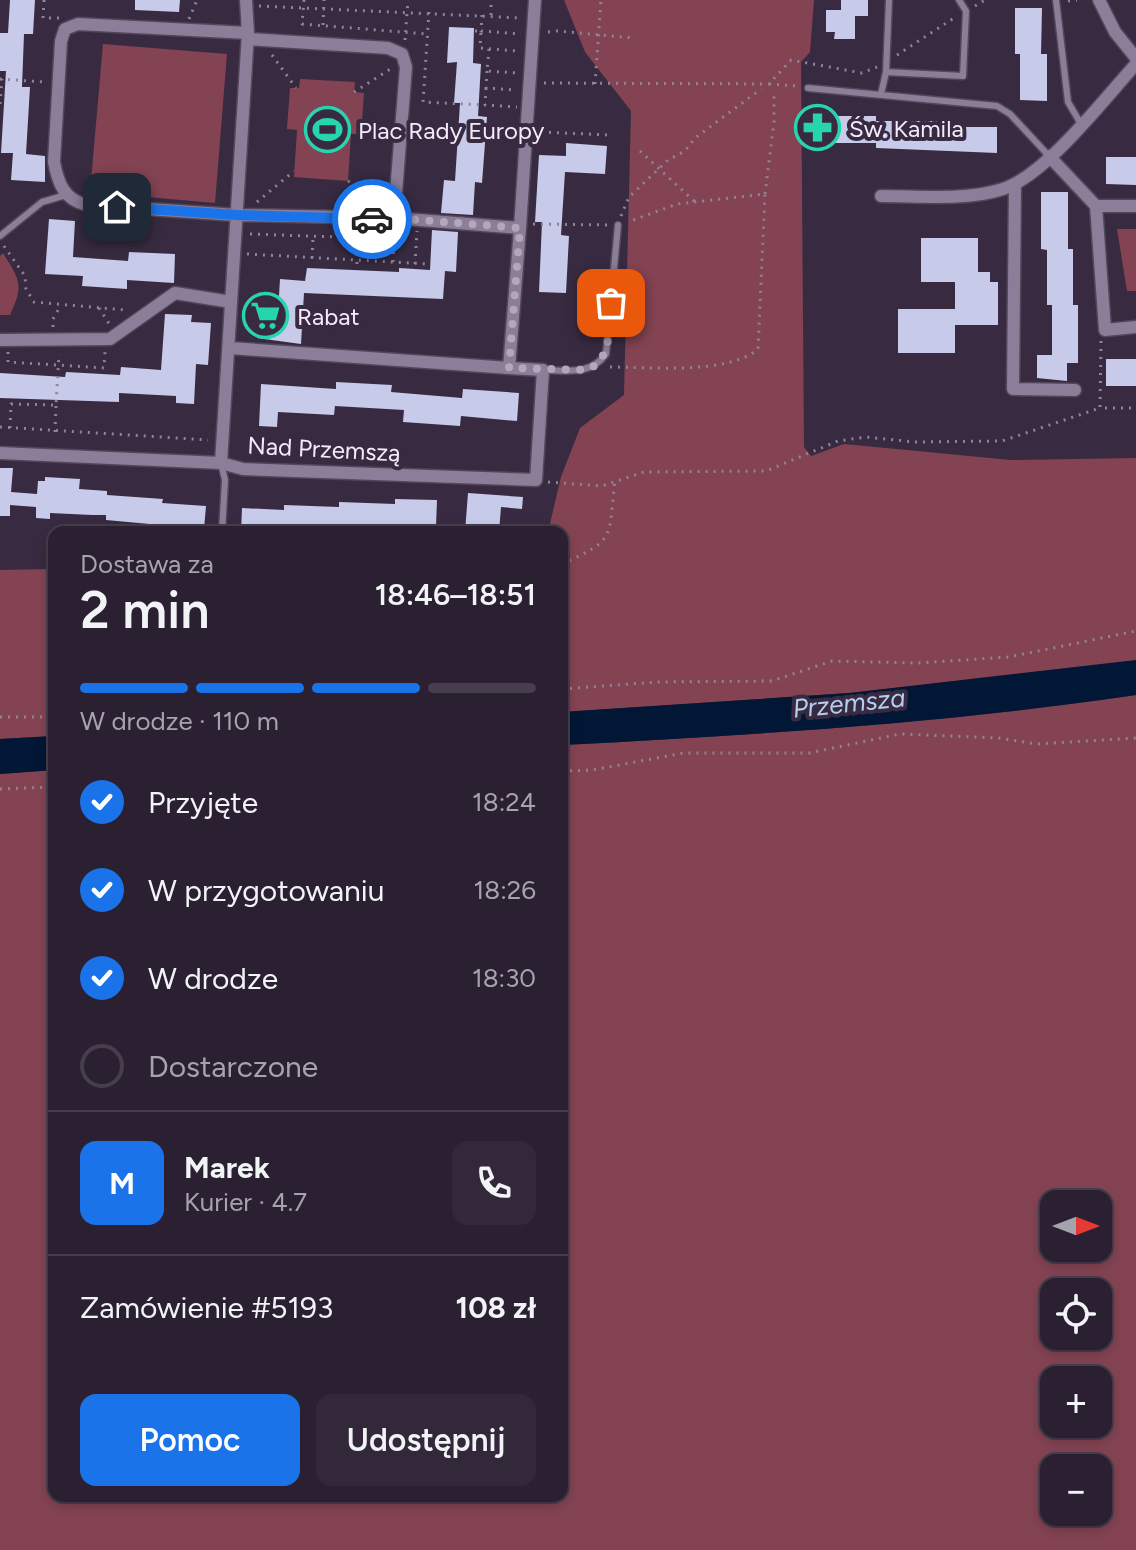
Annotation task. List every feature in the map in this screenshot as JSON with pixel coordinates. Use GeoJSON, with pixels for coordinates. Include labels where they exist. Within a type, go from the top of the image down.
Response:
{"type":"FeatureCollection","features":[{"type":"Feature","properties":{"kind":"street"},"geometry":{"type":"LineString","coordinates":[[509,368],[535,0]]}},
{"type":"Feature","properties":{"kind":"street"},"geometry":{"type":"LineString","coordinates":[[881,196],[965,195],[1003,189],[1015,184],[1049,156],[1136,61],[1115,32],[1099,0]]}},
{"type":"Feature","properties":{"kind":"street"},"geometry":{"type":"LineString","coordinates":[[221,463],[237,215],[253,38],[247,3]]}},
{"type":"Feature","properties":{"kind":"street"},"geometry":{"type":"LineString","coordinates":[[395,216],[406,67],[402,54],[388,48],[78,24],[65,29],[61,41],[54,162],[57,178],[66,195],[87,205],[237,215],[395,216],[521,226]]}},
{"type":"Feature","properties":{"kind":"street"},"geometry":{"type":"LineString","coordinates":[[1049,156],[1096,206],[1105,330],[1136,327]]}},
{"type":"Feature","properties":{"kind":"street"},"geometry":{"type":"LineString","coordinates":[[1015,184],[1013,389],[1075,390]]}},
{"type":"Feature","properties":{"kind":"street"},"geometry":{"type":"LineString","coordinates":[[1096,206],[1136,206]]}},
{"type":"Feature","properties":{"kind":"street"},"geometry":{"type":"LineString","coordinates":[[5,340],[110,339],[175,293],[231,302]]}},
{"type":"Feature","properties":{"kind":"street"},"geometry":{"type":"LineString","coordinates":[[230,348],[543,370],[536,480]]}},
{"type":"Feature","properties":{"kind":"street","name":"Nad Przemszą"},"geometry":{"type":"LineString","coordinates":[[0,453],[221,463],[243,469],[536,480]]}},
{"type":"Feature","properties":{"kind":"lane"},"geometry":{"type":"LineString","coordinates":[[881,94],[886,72],[889,0]]}},
{"type":"Feature","properties":{"kind":"lane"},"geometry":{"type":"LineString","coordinates":[[886,72],[963,76],[966,11],[959,0]]}},
{"type":"Feature","properties":{"kind":"lane"},"geometry":{"type":"LineString","coordinates":[[1056,0],[1068,102],[1081,124]]}},
{"type":"Feature","properties":{"kind":"lane"},"geometry":{"type":"LineString","coordinates":[[808,88],[997,106],[1010,114],[1049,156]]}},
{"type":"Feature","properties":{"kind":"lane"},"geometry":{"type":"LineString","coordinates":[[0,238],[42,202],[66,195]]}},
{"type":"Feature","properties":{"kind":"lane"},"geometry":{"type":"LineString","coordinates":[[543,370],[587,370],[598,365],[606,354],[618,225]]}},
{"type":"Feature","properties":{"kind":"lane"},"geometry":{"type":"LineString","coordinates":[[221,463],[225,480],[222,526]]}},
{"type":"Feature","properties":{"kind":"path"},"geometry":{"type":"LineString","coordinates":[[304,0],[302,24],[427,34]]}},
{"type":"Feature","properties":{"kind":"path"},"geometry":{"type":"LineString","coordinates":[[323,25],[324,0]]}},
{"type":"Feature","properties":{"kind":"path"},"geometry":{"type":"LineString","coordinates":[[491,0],[491,15]]}},
{"type":"Feature","properties":{"kind":"path"},"geometry":{"type":"LineString","coordinates":[[595,84],[601,0]]}},
{"type":"Feature","properties":{"kind":"path"},"geometry":{"type":"LineString","coordinates":[[769,84],[791,60],[862,73],[886,63],[985,0]]}},
{"type":"Feature","properties":{"kind":"path"},"geometry":{"type":"LineString","coordinates":[[247,3],[534,19]]}},
{"type":"Feature","properties":{"kind":"path"},"geometry":{"type":"LineString","coordinates":[[429,12],[423,102],[526,108]]}},
{"type":"Feature","properties":{"kind":"path"},"geometry":{"type":"LineString","coordinates":[[482,15],[480,48],[531,52]]}},
{"type":"Feature","properties":{"kind":"path"},"geometry":{"type":"LineString","coordinates":[[475,31],[533,35],[557,31],[634,38]]}},
{"type":"Feature","properties":{"kind":"path"},"geometry":{"type":"LineString","coordinates":[[253,38],[296,88]]}},
{"type":"Feature","properties":{"kind":"path"},"geometry":{"type":"LineString","coordinates":[[485,105],[489,49]]}},
{"type":"Feature","properties":{"kind":"path"},"geometry":{"type":"LineString","coordinates":[[487,71],[528,83]]}},
{"type":"Feature","properties":{"kind":"path"},"geometry":{"type":"LineString","coordinates":[[0,104],[1,79],[58,82]]}},
{"type":"Feature","properties":{"kind":"path"},"geometry":{"type":"LineString","coordinates":[[486,88],[528,83],[790,85]]}},
{"type":"Feature","properties":{"kind":"path"},"geometry":{"type":"LineString","coordinates":[[618,225],[629,197],[659,169],[685,151],[695,138],[761,89]]}},
{"type":"Feature","properties":{"kind":"path"},"geometry":{"type":"LineString","coordinates":[[606,368],[718,365],[748,358],[758,349],[765,194],[774,122],[774,92]]}},
{"type":"Feature","properties":{"kind":"path"},"geometry":{"type":"LineString","coordinates":[[526,131],[609,135]]}},
{"type":"Feature","properties":{"kind":"path"},"geometry":{"type":"LineString","coordinates":[[640,151],[695,202]]}},
{"type":"Feature","properties":{"kind":"path"},"geometry":{"type":"LineString","coordinates":[[237,215],[294,171]]}},
{"type":"Feature","properties":{"kind":"path"},"geometry":{"type":"LineString","coordinates":[[348,181],[395,216],[393,262]]}},
{"type":"Feature","properties":{"kind":"path"},"geometry":{"type":"LineString","coordinates":[[521,226],[618,225],[677,204],[765,194]]}},
{"type":"Feature","properties":{"kind":"path"},"geometry":{"type":"LineString","coordinates":[[415,264],[418,220]]}},
{"type":"Feature","properties":{"kind":"path"},"geometry":{"type":"LineString","coordinates":[[236,234],[394,239]]}},
{"type":"Feature","properties":{"kind":"path"},"geometry":{"type":"LineString","coordinates":[[312,258],[313,237]]}},
{"type":"Feature","properties":{"kind":"path"},"geometry":{"type":"LineString","coordinates":[[0,238],[25,276],[26,289],[34,302],[146,313]]}},
{"type":"Feature","properties":{"kind":"path"},"geometry":{"type":"LineString","coordinates":[[357,238],[357,263]]}},
{"type":"Feature","properties":{"kind":"path"},"geometry":{"type":"LineString","coordinates":[[235,254],[357,263],[429,264]]}},
{"type":"Feature","properties":{"kind":"path"},"geometry":{"type":"LineString","coordinates":[[55,432],[58,365],[53,319],[61,305]]}},
{"type":"Feature","properties":{"kind":"path"},"geometry":{"type":"LineString","coordinates":[[99,308],[108,322]]}},
{"type":"Feature","properties":{"kind":"path"},"geometry":{"type":"LineString","coordinates":[[5,340],[8,362],[104,368],[105,339]]}},
{"type":"Feature","properties":{"kind":"path"},"geometry":{"type":"LineString","coordinates":[[1099,347],[1100,408]]}},
{"type":"Feature","properties":{"kind":"path"},"geometry":{"type":"LineString","coordinates":[[10,428],[11,404],[56,405]]}},
{"type":"Feature","properties":{"kind":"path"},"geometry":{"type":"LineString","coordinates":[[536,480],[602,486],[644,472],[766,471],[838,441],[866,437],[915,442],[1002,441],[1100,408],[1136,408]]}},
{"type":"Feature","properties":{"kind":"path"},"geometry":{"type":"LineString","coordinates":[[0,427],[223,440]]}},
{"type":"Feature","properties":{"kind":"path"},"geometry":{"type":"LineString","coordinates":[[568,561],[598,548],[608,536],[615,481]]}},
{"type":"Feature","properties":{"kind":"path"},"geometry":{"type":"LineString","coordinates":[[568,689],[657,682],[772,681],[832,661],[917,663],[1009,657],[1136,631]]}},
{"type":"Feature","properties":{"kind":"path"},"geometry":{"type":"LineString","coordinates":[[0,717],[48,717]]}},
{"type":"Feature","properties":{"kind":"path"},"geometry":{"type":"LineString","coordinates":[[568,771],[592,770],[684,753],[809,753],[900,734],[999,738],[1037,744],[1136,738]]}},
{"type":"Feature","properties":{"kind":"path"},"geometry":{"type":"LineString","coordinates":[[0,789],[48,787]]}},
{"type":"Feature","properties":{"kind":"shaded area"},"geometry":{"type":"Polygon","coordinates":[[[564,0],[814,0],[810,52],[801,62],[804,447],[811,456],[844,444],[1011,460],[1136,458],[1136,662],[849,693],[568,712],[568,526],[549,526],[561,477],[580,428],[624,395],[631,111],[585,52],[564,0]]]}},
{"type":"Feature","properties":{"kind":"shaded area"},"geometry":{"type":"Polygon","coordinates":[[[103,44],[227,54],[215,203],[90,192],[103,44]]]}},
{"type":"Feature","properties":{"kind":"shaded area","name":"Plac Rady Europy"},"geometry":{"type":"Polygon","coordinates":[[[300,79],[355,82],[354,92],[364,93],[361,134],[351,134],[348,181],[294,177],[297,130],[287,129],[290,88],[299,88],[300,79]]]}},
{"type":"Feature","properties":{"kind":"shaded area"},"geometry":{"type":"Polygon","coordinates":[[[1117,229],[1136,229],[1136,291],[1127,291],[1117,229]]]}},
{"type":"Feature","properties":{"kind":"shaded area"},"geometry":{"type":"Polygon","coordinates":[[[3,253],[18,283],[10,315],[0,315],[0,256],[3,253]]]}},
{"type":"Feature","properties":{"kind":"shaded area"},"geometry":{"type":"Polygon","coordinates":[[[48,569],[48,736],[0,739],[0,570],[48,569]]]}},
{"type":"Feature","properties":{"kind":"shaded area"},"geometry":{"type":"Polygon","coordinates":[[[1136,695],[1136,1550],[0,1550],[0,774],[48,770],[48,1502],[568,1502],[568,745],[850,727],[1136,695]]]}},
{"type":"Feature","properties":{"kind":"water","name":"Przemsza"},"geometry":{"type":"Polygon","coordinates":[[[1136,660],[1136,695],[850,727],[568,745],[568,712],[849,693],[1136,660]]]}},
{"type":"Feature","properties":{"kind":"water"},"geometry":{"type":"Polygon","coordinates":[[[48,736],[48,770],[0,774],[0,739],[48,736]]]}},
{"type":"Feature","properties":{"kind":"building"},"geometry":{"type":"Polygon","coordinates":[[[10,0],[35,0],[33,34],[24,34],[22,87],[30,87],[26,154],[45,156],[45,182],[11,180],[13,153],[1,153],[6,71],[0,71],[0,33],[8,33],[10,0]]]}},
{"type":"Feature","properties":{"kind":"building"},"geometry":{"type":"Polygon","coordinates":[[[135,0],[180,0],[179,12],[135,10],[135,0]]]}},
{"type":"Feature","properties":{"kind":"building"},"geometry":{"type":"Polygon","coordinates":[[[841,0],[868,0],[868,16],[855,16],[855,39],[834,39],[835,32],[826,32],[826,10],[841,10],[841,0]]]}},
{"type":"Feature","properties":{"kind":"building"},"geometry":{"type":"Polygon","coordinates":[[[1015,8],[1042,8],[1041,54],[1047,54],[1047,101],[1020,100],[1020,54],[1015,54],[1015,8]]]}},
{"type":"Feature","properties":{"kind":"building"},"geometry":{"type":"Polygon","coordinates":[[[449,27],[474,28],[473,63],[481,64],[478,116],[487,117],[482,183],[475,182],[473,215],[441,213],[444,180],[455,181],[460,103],[454,103],[457,62],[447,63],[449,27]]]}},
{"type":"Feature","properties":{"kind":"building"},"geometry":{"type":"Polygon","coordinates":[[[814,116],[876,116],[876,121],[937,121],[936,127],[997,127],[997,153],[876,148],[876,143],[814,143],[814,116]]]}},
{"type":"Feature","properties":{"kind":"building"},"geometry":{"type":"Polygon","coordinates":[[[566,143],[607,146],[605,174],[565,172],[561,235],[569,236],[566,293],[539,292],[542,222],[535,222],[539,155],[566,156],[566,143]]]}},
{"type":"Feature","properties":{"kind":"building"},"geometry":{"type":"Polygon","coordinates":[[[1106,157],[1136,157],[1136,185],[1106,184],[1106,157]]]}},
{"type":"Feature","properties":{"kind":"building"},"geometry":{"type":"Polygon","coordinates":[[[1041,192],[1068,192],[1068,249],[1073,249],[1073,305],[1078,305],[1078,363],[1067,363],[1067,381],[1037,378],[1037,355],[1052,355],[1052,305],[1047,305],[1047,250],[1041,249],[1041,192]]]}},
{"type":"Feature","properties":{"kind":"building"},"geometry":{"type":"Polygon","coordinates":[[[49,219],[75,221],[73,257],[128,261],[129,252],[175,254],[174,283],[127,280],[127,289],[82,286],[83,276],[45,274],[49,219]]]}},
{"type":"Feature","properties":{"kind":"building"},"geometry":{"type":"Polygon","coordinates":[[[432,230],[458,232],[456,272],[445,271],[443,299],[304,293],[301,344],[257,338],[260,294],[279,296],[280,279],[305,281],[307,268],[399,272],[399,268],[430,270],[432,230]]]}},
{"type":"Feature","properties":{"kind":"building"},"geometry":{"type":"Polygon","coordinates":[[[921,238],[978,238],[978,272],[990,272],[990,282],[998,282],[998,325],[955,325],[955,353],[898,353],[898,309],[955,309],[955,282],[921,282],[921,238]]]}},
{"type":"Feature","properties":{"kind":"building"},"geometry":{"type":"Polygon","coordinates":[[[165,314],[192,315],[191,322],[211,323],[208,365],[196,364],[194,404],[176,403],[176,396],[119,393],[119,402],[0,398],[0,373],[65,377],[66,372],[120,375],[121,367],[161,370],[165,314]]]}},
{"type":"Feature","properties":{"kind":"building"},"geometry":{"type":"Polygon","coordinates":[[[1106,359],[1136,359],[1136,386],[1106,386],[1106,359]]]}},
{"type":"Feature","properties":{"kind":"building"},"geometry":{"type":"Polygon","coordinates":[[[336,382],[392,385],[391,392],[462,398],[463,389],[519,393],[517,421],[461,416],[460,426],[403,422],[404,410],[335,406],[334,415],[278,412],[277,427],[259,426],[261,384],[336,389],[336,382]]]}},
{"type":"Feature","properties":{"kind":"building"},"geometry":{"type":"Polygon","coordinates":[[[0,468],[13,468],[11,492],[37,494],[38,481],[45,481],[45,477],[80,479],[79,489],[107,491],[107,495],[206,506],[204,526],[106,520],[106,515],[50,513],[50,519],[36,518],[36,507],[10,505],[10,516],[0,516],[0,468]]]}},
{"type":"Feature","properties":{"kind":"building"},"geometry":{"type":"Polygon","coordinates":[[[468,493],[523,497],[522,509],[501,507],[499,526],[465,526],[468,493]]]}},
{"type":"Feature","properties":{"kind":"building"},"geometry":{"type":"Polygon","coordinates":[[[395,499],[437,500],[436,526],[241,526],[242,508],[284,510],[284,505],[339,507],[339,502],[395,504],[395,499]]]}},
{"type":"Feature","properties":{"kind":"way so far"},"geometry":{"type":"LineString","coordinates":[[372,219],[520,228],[509,368],[587,370],[598,365],[606,354],[611,303]]}},
{"type":"Feature","properties":{"kind":"place","name":"Św. Kamila"},"geometry":{"type":"Point","coordinates":[818,128]}},
{"type":"Feature","properties":{"kind":"place","name":"Plac Rady Europy"},"geometry":{"type":"Point","coordinates":[327,130]}},
{"type":"Feature","properties":{"kind":"place","name":"Rabat"},"geometry":{"type":"Point","coordinates":[266,316]}},
{"type":"Feature","properties":{"kind":"route"},"geometry":{"type":"LineString","coordinates":[[117,207],[372,219]]}}]}
